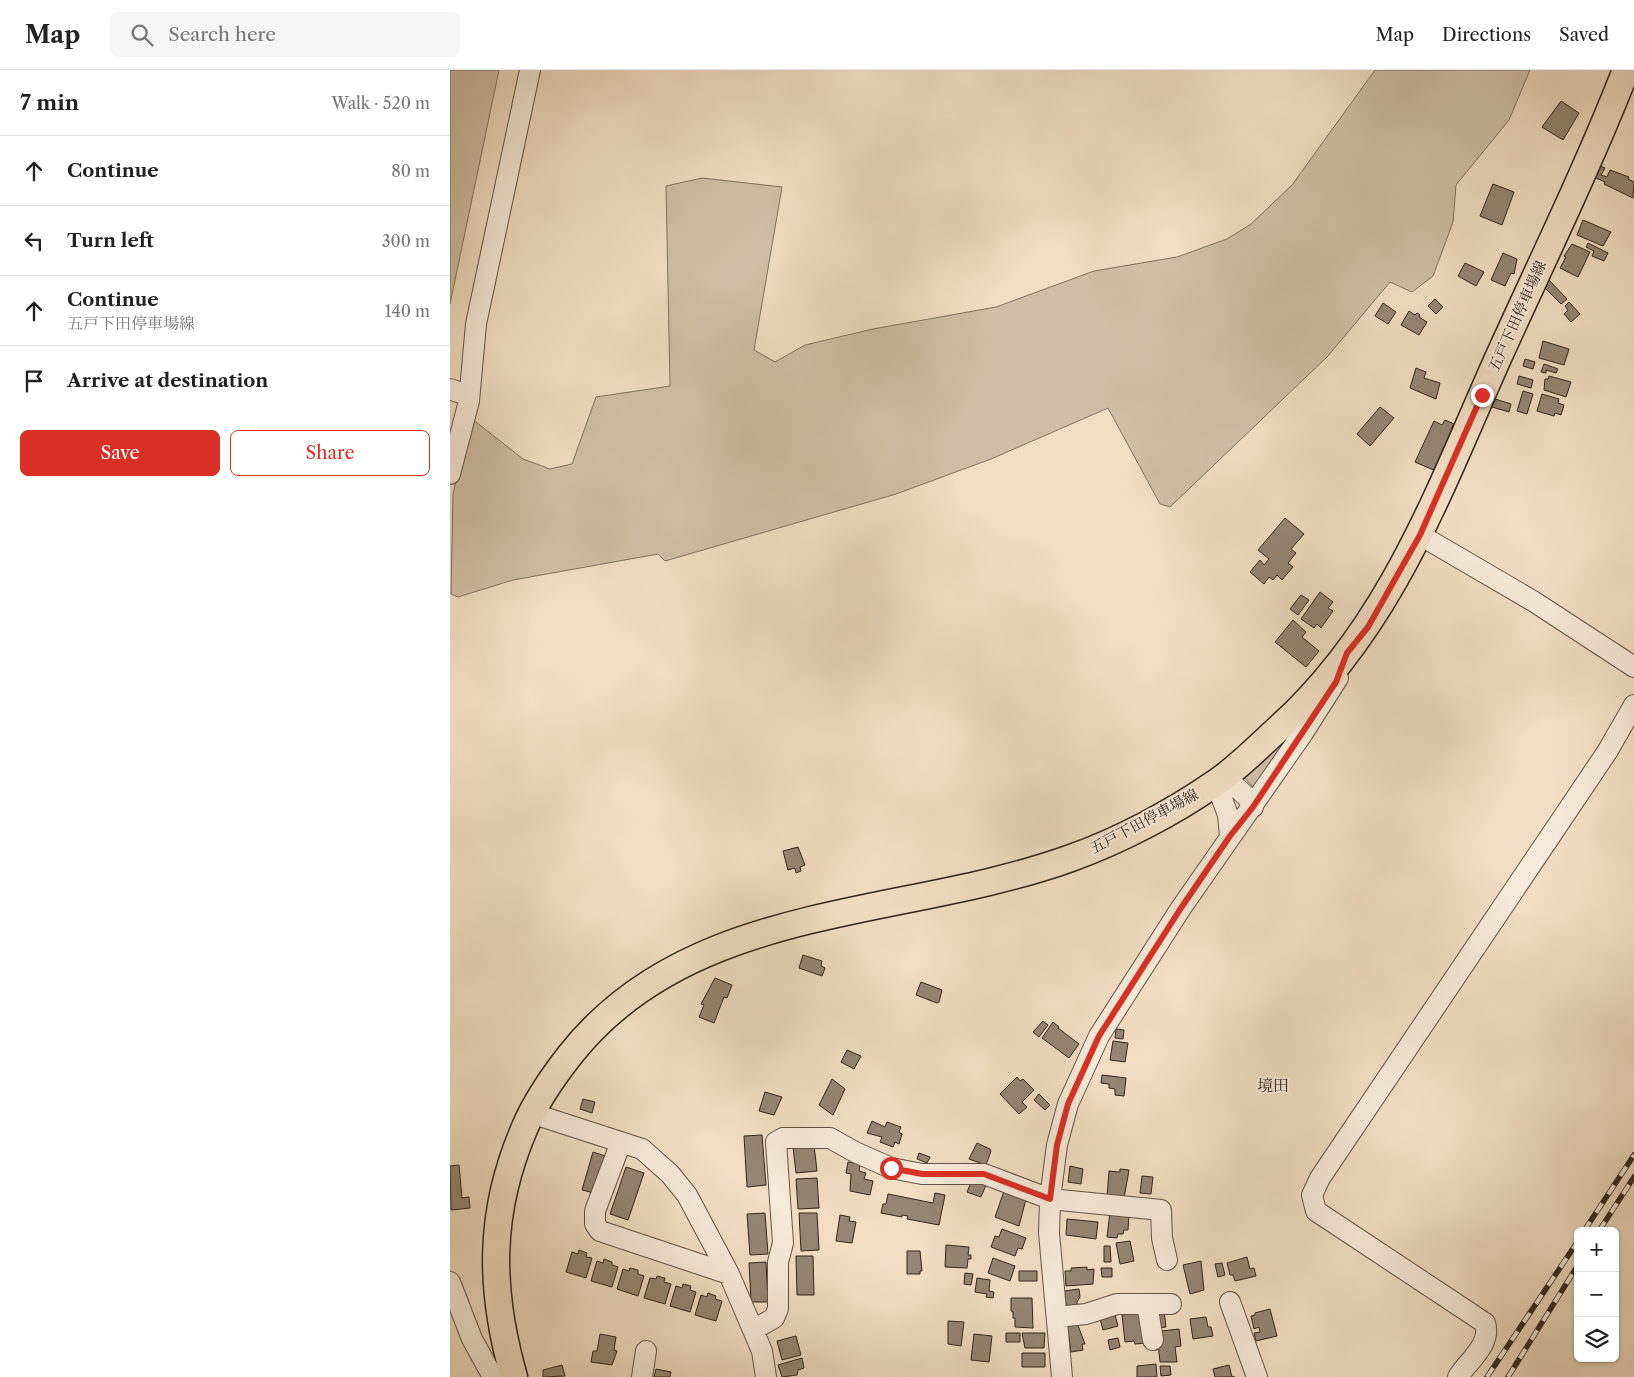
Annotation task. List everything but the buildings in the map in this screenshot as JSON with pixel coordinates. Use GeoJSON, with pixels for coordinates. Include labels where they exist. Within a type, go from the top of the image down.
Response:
{"type":"FeatureCollection","features":[{"type":"Feature","properties":{"kind":"main road","name":"五戸下田停車場線"},"geometry":{"type":"LineString","coordinates":[[514,1377],[503,1339],[497,1302],[497,1227],[511,1159],[531,1113],[554,1075],[590,1031],[616,1006],[644,986],[687,961],[751,936],[793,924],[1009,878],[1074,857],[1125,835],[1220,780],[1283,725],[1368,627],[1420,535],[1626,70]]}},
{"type":"Feature","properties":{"kind":"street"},"geometry":{"type":"LineString","coordinates":[[450,474],[459,392],[476,324],[530,70]]}},
{"type":"Feature","properties":{"kind":"street"},"geometry":{"type":"LineString","coordinates":[[1420,535],[1533,602],[1634,667]]}},
{"type":"Feature","properties":{"kind":"street"},"geometry":{"type":"LineString","coordinates":[[1062,1377],[1049,1233],[1050,1199],[1057,1145],[1068,1104],[1099,1036],[1230,836],[1253,807],[1336,682],[1347,653]]}},
{"type":"Feature","properties":{"kind":"street"},"geometry":{"type":"LineString","coordinates":[[1458,1377],[1486,1339],[1488,1331],[1485,1323],[1316,1211],[1312,1195],[1320,1178],[1607,752],[1634,705]]}},
{"type":"Feature","properties":{"kind":"street"},"geometry":{"type":"LineString","coordinates":[[1220,780],[1247,797],[1253,807]]}},
{"type":"Feature","properties":{"kind":"street"},"geometry":{"type":"LineString","coordinates":[[1220,780],[1228,815],[1230,836]]}},
{"type":"Feature","properties":{"kind":"street"},"geometry":{"type":"LineString","coordinates":[[531,1113],[642,1149],[670,1174],[687,1195],[729,1274],[762,1351],[766,1377]]}},
{"type":"Feature","properties":{"kind":"street"},"geometry":{"type":"LineString","coordinates":[[753,1330],[774,1318],[778,1308],[778,1262],[783,1243],[776,1142],[783,1138],[830,1138],[854,1152],[891,1168],[922,1174],[984,1174],[1050,1199],[1161,1210],[1162,1238],[1167,1260]]}},
{"type":"Feature","properties":{"kind":"street"},"geometry":{"type":"LineString","coordinates":[[621,1142],[595,1212],[594,1224],[600,1230],[729,1274]]}},
{"type":"Feature","properties":{"kind":"street"},"geometry":{"type":"LineString","coordinates":[[450,1282],[472,1339],[492,1377]]}},
{"type":"Feature","properties":{"kind":"street"},"geometry":{"type":"LineString","coordinates":[[1230,1302],[1257,1377]]}},
{"type":"Feature","properties":{"kind":"street"},"geometry":{"type":"LineString","coordinates":[[1057,1317],[1086,1314],[1117,1304],[1171,1304]]}},
{"type":"Feature","properties":{"kind":"street"},"geometry":{"type":"LineString","coordinates":[[1147,1304],[1153,1340]]}},
{"type":"Feature","properties":{"kind":"street"},"geometry":{"type":"LineString","coordinates":[[642,1377],[646,1351]]}},
{"type":"Feature","properties":{"kind":"shaded area"},"geometry":{"type":"Polygon","coordinates":[[[450,70],[499,70],[450,304],[450,70]]]}},
{"type":"Feature","properties":{"kind":"shaded area"},"geometry":{"type":"Polygon","coordinates":[[[1375,70],[1530,70],[1509,120],[1456,185],[1453,222],[1433,276],[1412,292],[1390,282],[1327,357],[1170,507],[1160,504],[1108,408],[991,459],[896,494],[665,561],[658,554],[513,580],[458,597],[451,594],[453,494],[469,422],[476,422],[523,459],[550,469],[572,464],[596,397],[670,386],[666,186],[702,178],[782,187],[754,350],[775,362],[805,345],[873,329],[996,307],[1094,271],[1177,257],[1227,239],[1251,224],[1292,185],[1375,70]]]}},
{"type":"Feature","properties":{"kind":"shaded area"},"geometry":{"type":"Polygon","coordinates":[[[1294,726],[1259,788],[1253,787],[1244,777],[1294,726]]]}},
{"type":"Feature","properties":{"kind":"railway"},"geometry":{"type":"LineString","coordinates":[[1587,1227],[1634,1155]]}},
{"type":"Feature","properties":{"kind":"railway"},"geometry":{"type":"LineString","coordinates":[[1602,1227],[1634,1177]]}},
{"type":"Feature","properties":{"kind":"railway"},"geometry":{"type":"LineString","coordinates":[[1487,1377],[1574,1247]]}},
{"type":"Feature","properties":{"kind":"railway"},"geometry":{"type":"LineString","coordinates":[[1508,1377],[1574,1271]]}},
{"type":"Feature","properties":{"kind":"district","name":"境田"},"geometry":{"type":"Point","coordinates":[1273,1085]}},
{"type":"Feature","properties":{"kind":"route"},"geometry":{"type":"LineString","coordinates":[[891,1168],[922,1174],[984,1174],[1050,1199],[1057,1145],[1068,1104],[1099,1036],[1181,908],[1230,836],[1253,807],[1336,682],[1347,653],[1368,627],[1400,574],[1420,535],[1482,395]]}}]}
